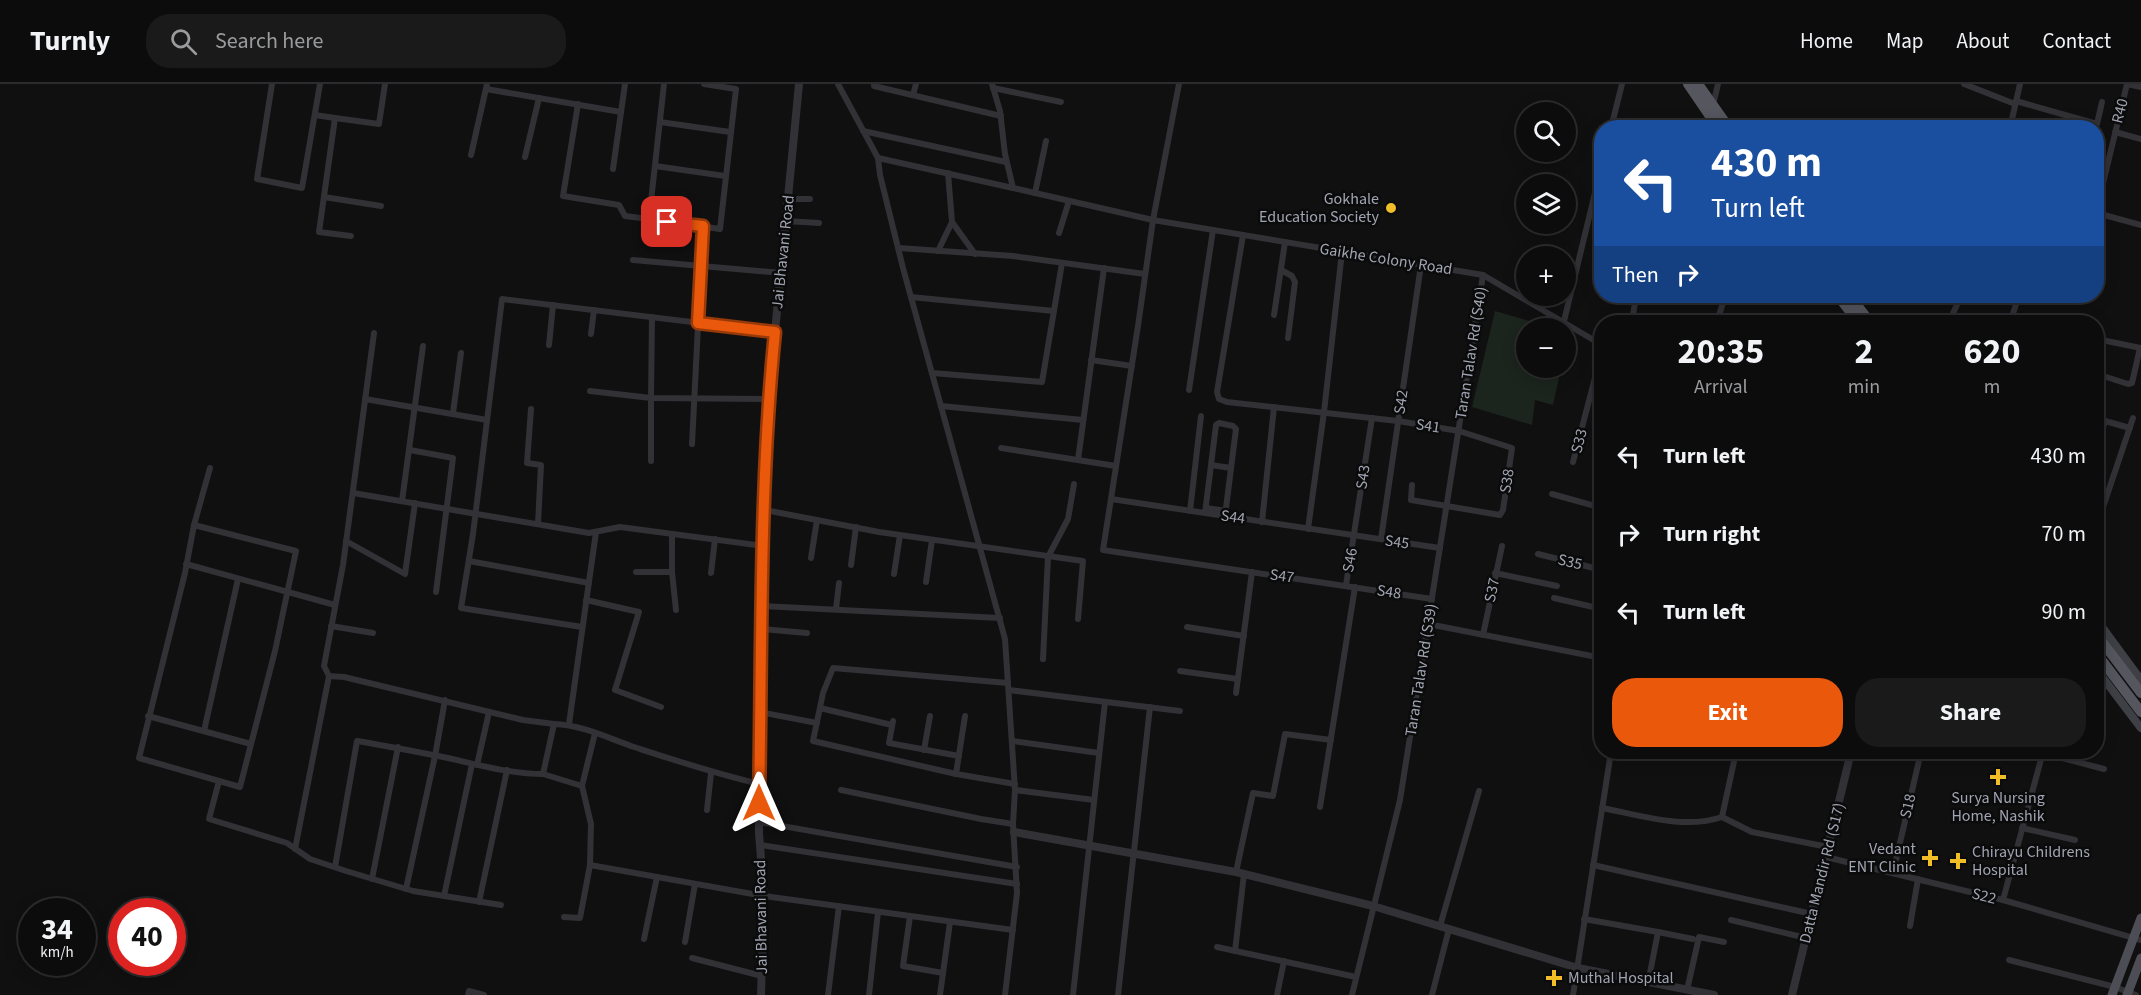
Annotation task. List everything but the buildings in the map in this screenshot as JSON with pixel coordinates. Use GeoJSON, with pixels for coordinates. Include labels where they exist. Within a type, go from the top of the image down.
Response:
{"type":"FeatureCollection","features":[{"type":"Feature","properties":{"kind":"highway"},"geometry":{"type":"LineString","coordinates":[[1688,84],[1713,120]]}},
{"type":"Feature","properties":{"kind":"highway"},"geometry":{"type":"LineString","coordinates":[[1698,84],[1723,120]]}},
{"type":"Feature","properties":{"kind":"highway"},"geometry":{"type":"LineString","coordinates":[[1843,303],[1853,315]]}},
{"type":"Feature","properties":{"kind":"highway"},"geometry":{"type":"LineString","coordinates":[[1855,303],[1865,315]]}},
{"type":"Feature","properties":{"kind":"highway"},"geometry":{"type":"LineString","coordinates":[[2104,646],[2136,696],[2141,712]]}},
{"type":"Feature","properties":{"kind":"highway"},"geometry":{"type":"LineString","coordinates":[[2104,662],[2136,696]]}},
{"type":"Feature","properties":{"kind":"main road"},"geometry":{"type":"LineString","coordinates":[[2104,630],[2141,680]]}},
{"type":"Feature","properties":{"kind":"main road"},"geometry":{"type":"LineString","coordinates":[[2104,679],[2141,728]]}},
{"type":"Feature","properties":{"kind":"main road"},"geometry":{"type":"LineString","coordinates":[[2114,991],[2137,939],[2141,918]]}},
{"type":"Feature","properties":{"kind":"main road"},"geometry":{"type":"LineString","coordinates":[[2130,994],[2141,958]]}},
{"type":"Feature","properties":{"kind":"street"},"geometry":{"type":"LineString","coordinates":[[272,84],[257,179],[302,188],[320,84]]}},
{"type":"Feature","properties":{"kind":"street"},"geometry":{"type":"LineString","coordinates":[[315,115],[379,124],[385,84]]}},
{"type":"Feature","properties":{"kind":"street"},"geometry":{"type":"LineString","coordinates":[[613,169],[625,84]]}},
{"type":"Feature","properties":{"kind":"street"},"geometry":{"type":"LineString","coordinates":[[649,219],[664,84]]}},
{"type":"Feature","properties":{"kind":"street"},"geometry":{"type":"LineString","coordinates":[[578,104],[563,196],[619,205],[626,216],[720,229],[736,89],[704,84]]}},
{"type":"Feature","properties":{"kind":"street","name":"Jai Bhavani Road"},"geometry":{"type":"LineString","coordinates":[[761,995],[764,896],[759,822],[759,712],[769,399],[799,84]]}},
{"type":"Feature","properties":{"kind":"street"},"geometry":{"type":"LineString","coordinates":[[838,84],[878,158],[898,248],[1005,639],[1015,787],[1013,828],[1017,867],[1013,930],[1005,995]]}},
{"type":"Feature","properties":{"kind":"street"},"geometry":{"type":"LineString","coordinates":[[874,84],[874,86],[1001,116]]}},
{"type":"Feature","properties":{"kind":"street"},"geometry":{"type":"LineString","coordinates":[[913,95],[916,84]]}},
{"type":"Feature","properties":{"kind":"street"},"geometry":{"type":"LineString","coordinates":[[1111,499],[1153,220],[1179,84]]}},
{"type":"Feature","properties":{"kind":"street"},"geometry":{"type":"LineString","coordinates":[[1613,120],[1622,84]]}},
{"type":"Feature","properties":{"kind":"street"},"geometry":{"type":"LineString","coordinates":[[1713,106],[1718,84]]}},
{"type":"Feature","properties":{"kind":"street"},"geometry":{"type":"LineString","coordinates":[[1964,84],[2016,103],[2082,120]]}},
{"type":"Feature","properties":{"kind":"street"},"geometry":{"type":"LineString","coordinates":[[2012,120],[2020,84]]}},
{"type":"Feature","properties":{"kind":"street"},"geometry":{"type":"LineString","coordinates":[[2127,84],[2141,87]]}},
{"type":"Feature","properties":{"kind":"street","name":"R40"},"geometry":{"type":"LineString","coordinates":[[2104,178],[2127,84]]}},
{"type":"Feature","properties":{"kind":"street"},"geometry":{"type":"LineString","coordinates":[[1013,188],[1006,162],[1001,116],[993,86],[1061,102]]}},
{"type":"Feature","properties":{"kind":"street"},"geometry":{"type":"LineString","coordinates":[[471,155],[486,87],[621,112]]}},
{"type":"Feature","properties":{"kind":"street"},"geometry":{"type":"LineString","coordinates":[[525,157],[539,98]]}},
{"type":"Feature","properties":{"kind":"street"},"geometry":{"type":"LineString","coordinates":[[2098,120],[2102,102]]}},
{"type":"Feature","properties":{"kind":"street"},"geometry":{"type":"LineString","coordinates":[[335,118],[319,232],[351,236]]}},
{"type":"Feature","properties":{"kind":"street"},"geometry":{"type":"LineString","coordinates":[[660,123],[730,132]]}},
{"type":"Feature","properties":{"kind":"street"},"geometry":{"type":"LineString","coordinates":[[863,131],[1006,162]]}},
{"type":"Feature","properties":{"kind":"street"},"geometry":{"type":"LineString","coordinates":[[2115,132],[2141,139]]}},
{"type":"Feature","properties":{"kind":"street"},"geometry":{"type":"LineString","coordinates":[[1035,193],[1046,141]]}},
{"type":"Feature","properties":{"kind":"street","name":"Gaikhe Colony Road"},"geometry":{"type":"LineString","coordinates":[[878,158],[1153,220],[1483,275],[1559,318]]}},
{"type":"Feature","properties":{"kind":"street"},"geometry":{"type":"LineString","coordinates":[[655,166],[725,176]]}},
{"type":"Feature","properties":{"kind":"street"},"geometry":{"type":"LineString","coordinates":[[938,251],[952,222],[948,173]]}},
{"type":"Feature","properties":{"kind":"street"},"geometry":{"type":"LineString","coordinates":[[324,197],[381,206]]}},
{"type":"Feature","properties":{"kind":"street"},"geometry":{"type":"LineString","coordinates":[[788,199],[810,199]]}},
{"type":"Feature","properties":{"kind":"street"},"geometry":{"type":"LineString","coordinates":[[1059,233],[1069,201]]}},
{"type":"Feature","properties":{"kind":"street"},"geometry":{"type":"LineString","coordinates":[[1565,318],[1594,202]]}},
{"type":"Feature","properties":{"kind":"street"},"geometry":{"type":"LineString","coordinates":[[2104,215],[2141,225]]}},
{"type":"Feature","properties":{"kind":"street"},"geometry":{"type":"LineString","coordinates":[[786,221],[819,223]]}},
{"type":"Feature","properties":{"kind":"street"},"geometry":{"type":"LineString","coordinates":[[952,222],[975,254]]}},
{"type":"Feature","properties":{"kind":"street"},"geometry":{"type":"LineString","coordinates":[[692,444],[703,226]]}},
{"type":"Feature","properties":{"kind":"street"},"geometry":{"type":"LineString","coordinates":[[1189,390],[1214,230]]}},
{"type":"Feature","properties":{"kind":"street","name":"S41"},"geometry":{"type":"LineString","coordinates":[[1243,235],[1217,396],[1219,399],[1227,402],[1398,421],[1459,431]]}},
{"type":"Feature","properties":{"kind":"street"},"geometry":{"type":"LineString","coordinates":[[1274,315],[1285,242]]}},
{"type":"Feature","properties":{"kind":"street"},"geometry":{"type":"LineString","coordinates":[[898,248],[1062,263],[1145,274]]}},
{"type":"Feature","properties":{"kind":"street"},"geometry":{"type":"LineString","coordinates":[[1308,528],[1342,252]]}},
{"type":"Feature","properties":{"kind":"street"},"geometry":{"type":"LineString","coordinates":[[633,260],[781,273]]}},
{"type":"Feature","properties":{"kind":"street"},"geometry":{"type":"LineString","coordinates":[[932,373],[1042,382],[1062,263]]}},
{"type":"Feature","properties":{"kind":"street","name":"S42"},"geometry":{"type":"LineString","coordinates":[[1381,539],[1421,265]]}},
{"type":"Feature","properties":{"kind":"street"},"geometry":{"type":"LineString","coordinates":[[1078,460],[1104,268]]}},
{"type":"Feature","properties":{"kind":"street"},"geometry":{"type":"LineString","coordinates":[[1281,270],[1295,280],[1288,338]]}},
{"type":"Feature","properties":{"kind":"street","name":"Taran Talav Rd (S40)"},"geometry":{"type":"LineString","coordinates":[[1459,431],[1483,275]]}},
{"type":"Feature","properties":{"kind":"street"},"geometry":{"type":"LineString","coordinates":[[911,297],[1054,311]]}},
{"type":"Feature","properties":{"kind":"street"},"geometry":{"type":"LineString","coordinates":[[582,627],[461,608],[476,513],[502,299],[775,332]]}},
{"type":"Feature","properties":{"kind":"street"},"geometry":{"type":"LineString","coordinates":[[549,345],[553,305]]}},
{"type":"Feature","properties":{"kind":"street"},"geometry":{"type":"LineString","coordinates":[[591,334],[594,310]]}},
{"type":"Feature","properties":{"kind":"street"},"geometry":{"type":"LineString","coordinates":[[651,461],[652,317]]}},
{"type":"Feature","properties":{"kind":"street","name":"Gaikhe Colony Road"},"geometry":{"type":"LineString","coordinates":[[1576,329],[1594,340]]}},
{"type":"Feature","properties":{"kind":"street"},"geometry":{"type":"LineString","coordinates":[[295,849],[329,676],[324,666],[346,541],[374,333]]}},
{"type":"Feature","properties":{"kind":"street"},"geometry":{"type":"LineString","coordinates":[[2104,340],[2141,348],[2132,383],[2128,384],[2104,376]]}},
{"type":"Feature","properties":{"kind":"street"},"geometry":{"type":"LineString","coordinates":[[402,501],[423,346]]}},
{"type":"Feature","properties":{"kind":"street"},"geometry":{"type":"LineString","coordinates":[[453,413],[460,353]]}},
{"type":"Feature","properties":{"kind":"street"},"geometry":{"type":"LineString","coordinates":[[1091,360],[1132,366]]}},
{"type":"Feature","properties":{"kind":"street","name":"S33"},"geometry":{"type":"LineString","coordinates":[[1573,462],[1594,382]]}},
{"type":"Feature","properties":{"kind":"street"},"geometry":{"type":"LineString","coordinates":[[590,391],[651,398],[769,399]]}},
{"type":"Feature","properties":{"kind":"street"},"geometry":{"type":"LineString","coordinates":[[365,399],[487,420]]}},
{"type":"Feature","properties":{"kind":"street"},"geometry":{"type":"LineString","coordinates":[[940,406],[1083,420]]}},
{"type":"Feature","properties":{"kind":"street"},"geometry":{"type":"LineString","coordinates":[[1262,522],[1274,407]]}},
{"type":"Feature","properties":{"kind":"street"},"geometry":{"type":"LineString","coordinates":[[531,409],[526,462],[541,465],[538,524]]}},
{"type":"Feature","properties":{"kind":"street"},"geometry":{"type":"LineString","coordinates":[[1190,511],[1201,416]]}},
{"type":"Feature","properties":{"kind":"street","name":"S43"},"geometry":{"type":"LineString","coordinates":[[1354,536],[1372,418]]}},
{"type":"Feature","properties":{"kind":"street"},"geometry":{"type":"LineString","coordinates":[[2104,504],[2133,418]]}},
{"type":"Feature","properties":{"kind":"street"},"geometry":{"type":"LineString","coordinates":[[2104,424],[2105,421],[2130,428]]}},
{"type":"Feature","properties":{"kind":"street"},"geometry":{"type":"LineString","coordinates":[[1205,511],[1216,425],[1219,423],[1236,428],[1226,514]]}},
{"type":"Feature","properties":{"kind":"street","name":"Taran Talav Rd (S39)"},"geometry":{"type":"LineString","coordinates":[[1352,995],[1400,800],[1459,431]]}},
{"type":"Feature","properties":{"kind":"street","name":"S38"},"geometry":{"type":"LineString","coordinates":[[1447,506],[1500,515],[1512,450],[1509,446],[1459,431]]}},
{"type":"Feature","properties":{"kind":"street"},"geometry":{"type":"LineString","coordinates":[[1001,448],[1116,466]]}},
{"type":"Feature","properties":{"kind":"street"},"geometry":{"type":"LineString","coordinates":[[410,450],[453,458],[436,592]]}},
{"type":"Feature","properties":{"kind":"street"},"geometry":{"type":"LineString","coordinates":[[1211,465],[1231,468]]}},
{"type":"Feature","properties":{"kind":"street"},"geometry":{"type":"LineString","coordinates":[[194,525],[296,551],[275,651],[240,787],[139,758],[194,525],[210,468]]}},
{"type":"Feature","properties":{"kind":"street"},"geometry":{"type":"LineString","coordinates":[[1043,659],[1048,557],[1068,519],[1074,484]]}},
{"type":"Feature","properties":{"kind":"street"},"geometry":{"type":"LineString","coordinates":[[1412,485],[1412,500],[1447,506]]}},
{"type":"Feature","properties":{"kind":"street"},"geometry":{"type":"LineString","coordinates":[[352,493],[589,533],[620,527],[764,546]]}},
{"type":"Feature","properties":{"kind":"street"},"geometry":{"type":"LineString","coordinates":[[1552,494],[1594,505]]}},
{"type":"Feature","properties":{"kind":"street","name":"S44"},"geometry":{"type":"LineString","coordinates":[[1111,499],[1226,514],[1354,536]]}},
{"type":"Feature","properties":{"kind":"street","name":"S47"},"geometry":{"type":"LineString","coordinates":[[1111,499],[1103,550],[1346,585]]}},
{"type":"Feature","properties":{"kind":"street"},"geometry":{"type":"LineString","coordinates":[[346,541],[405,574],[415,503]]}},
{"type":"Feature","properties":{"kind":"street"},"geometry":{"type":"LineString","coordinates":[[765,510],[981,548],[1083,561],[1078,619]]}},
{"type":"Feature","properties":{"kind":"street"},"geometry":{"type":"LineString","coordinates":[[811,558],[818,520]]}},
{"type":"Feature","properties":{"kind":"street"},"geometry":{"type":"LineString","coordinates":[[851,565],[856,527]]}},
{"type":"Feature","properties":{"kind":"street"},"geometry":{"type":"LineString","coordinates":[[569,724],[596,532]]}},
{"type":"Feature","properties":{"kind":"street"},"geometry":{"type":"LineString","coordinates":[[672,534],[672,572],[676,610]]}},
{"type":"Feature","properties":{"kind":"street"},"geometry":{"type":"LineString","coordinates":[[894,574],[900,535]]}},
{"type":"Feature","properties":{"kind":"street","name":"S45"},"geometry":{"type":"LineString","coordinates":[[1354,536],[1440,548]]}},
{"type":"Feature","properties":{"kind":"street","name":"S46"},"geometry":{"type":"LineString","coordinates":[[1346,585],[1354,536]]}},
{"type":"Feature","properties":{"kind":"street"},"geometry":{"type":"LineString","coordinates":[[711,573],[715,539]]}},
{"type":"Feature","properties":{"kind":"street"},"geometry":{"type":"LineString","coordinates":[[926,582],[932,540]]}},
{"type":"Feature","properties":{"kind":"street","name":"S37"},"geometry":{"type":"LineString","coordinates":[[1483,635],[1502,546]]}},
{"type":"Feature","properties":{"kind":"street","name":"S35"},"geometry":{"type":"LineString","coordinates":[[1538,554],[1594,568]]}},
{"type":"Feature","properties":{"kind":"street"},"geometry":{"type":"LineString","coordinates":[[469,561],[589,582]]}},
{"type":"Feature","properties":{"kind":"street"},"geometry":{"type":"LineString","coordinates":[[186,564],[334,605]]}},
{"type":"Feature","properties":{"kind":"street"},"geometry":{"type":"LineString","coordinates":[[636,572],[672,572]]}},
{"type":"Feature","properties":{"kind":"street"},"geometry":{"type":"LineString","coordinates":[[1236,693],[1252,572]]}},
{"type":"Feature","properties":{"kind":"street"},"geometry":{"type":"LineString","coordinates":[[1495,573],[1557,586]]}},
{"type":"Feature","properties":{"kind":"street"},"geometry":{"type":"LineString","coordinates":[[204,731],[238,579]]}},
{"type":"Feature","properties":{"kind":"street"},"geometry":{"type":"LineString","coordinates":[[836,609],[838,583]]}},
{"type":"Feature","properties":{"kind":"street","name":"S48"},"geometry":{"type":"LineString","coordinates":[[1346,585],[1432,599]]}},
{"type":"Feature","properties":{"kind":"street"},"geometry":{"type":"LineString","coordinates":[[1320,807],[1355,587]]}},
{"type":"Feature","properties":{"kind":"street"},"geometry":{"type":"LineString","coordinates":[[1554,598],[1594,607]]}},
{"type":"Feature","properties":{"kind":"street"},"geometry":{"type":"LineString","coordinates":[[586,600],[639,612],[615,690],[661,707]]}},
{"type":"Feature","properties":{"kind":"street"},"geometry":{"type":"LineString","coordinates":[[762,606],[1000,618]]}},
{"type":"Feature","properties":{"kind":"street"},"geometry":{"type":"LineString","coordinates":[[1428,624],[1594,656]]}},
{"type":"Feature","properties":{"kind":"street"},"geometry":{"type":"LineString","coordinates":[[331,626],[373,633]]}},
{"type":"Feature","properties":{"kind":"street"},"geometry":{"type":"LineString","coordinates":[[1187,627],[1244,636]]}},
{"type":"Feature","properties":{"kind":"street"},"geometry":{"type":"LineString","coordinates":[[761,630],[807,633]]}},
{"type":"Feature","properties":{"kind":"street"},"geometry":{"type":"LineString","coordinates":[[1094,800],[1015,787],[813,741],[823,693],[833,668],[1008,687],[1180,711]]}},
{"type":"Feature","properties":{"kind":"street"},"geometry":{"type":"LineString","coordinates":[[1180,671],[1238,679]]}},
{"type":"Feature","properties":{"kind":"street"},"geometry":{"type":"LineString","coordinates":[[329,676],[344,677],[539,723],[569,724],[711,773],[760,784]]}},
{"type":"Feature","properties":{"kind":"street"},"geometry":{"type":"LineString","coordinates":[[406,889],[445,700]]}},
{"type":"Feature","properties":{"kind":"street"},"geometry":{"type":"LineString","coordinates":[[1073,995],[1105,702]]}},
{"type":"Feature","properties":{"kind":"street"},"geometry":{"type":"LineString","coordinates":[[1118,995],[1150,707]]}},
{"type":"Feature","properties":{"kind":"street"},"geometry":{"type":"LineString","coordinates":[[820,708],[892,723],[890,743],[959,756]]}},
{"type":"Feature","properties":{"kind":"street"},"geometry":{"type":"LineString","coordinates":[[444,896],[489,712]]}},
{"type":"Feature","properties":{"kind":"street"},"geometry":{"type":"LineString","coordinates":[[759,712],[817,723]]}},
{"type":"Feature","properties":{"kind":"street"},"geometry":{"type":"LineString","coordinates":[[148,716],[251,744]]}},
{"type":"Feature","properties":{"kind":"street"},"geometry":{"type":"LineString","coordinates":[[924,750],[930,716]]}},
{"type":"Feature","properties":{"kind":"street"},"geometry":{"type":"LineString","coordinates":[[956,774],[965,716]]}},
{"type":"Feature","properties":{"kind":"street"},"geometry":{"type":"LineString","coordinates":[[543,774],[554,724]]}},
{"type":"Feature","properties":{"kind":"street"},"geometry":{"type":"LineString","coordinates":[[564,917],[580,918],[590,865],[591,824],[582,786],[595,733]]}},
{"type":"Feature","properties":{"kind":"street"},"geometry":{"type":"LineString","coordinates":[[1235,951],[1240,873],[1253,793],[1273,796],[1285,734],[1331,740]]}},
{"type":"Feature","properties":{"kind":"street"},"geometry":{"type":"LineString","coordinates":[[335,867],[357,741],[398,747],[475,765],[526,774],[543,774],[582,786]]}},
{"type":"Feature","properties":{"kind":"street"},"geometry":{"type":"LineString","coordinates":[[1012,741],[1099,753]]}},
{"type":"Feature","properties":{"kind":"street"},"geometry":{"type":"LineString","coordinates":[[372,879],[398,747]]}},
{"type":"Feature","properties":{"kind":"street"},"geometry":{"type":"LineString","coordinates":[[1573,995],[1610,759]]}},
{"type":"Feature","properties":{"kind":"street"},"geometry":{"type":"LineString","coordinates":[[1722,817],[1734,759]]}},
{"type":"Feature","properties":{"kind":"street","name":"Datta Mandir Rd (S17)"},"geometry":{"type":"LineString","coordinates":[[1792,995],[1849,759]]}},
{"type":"Feature","properties":{"kind":"street","name":"S18"},"geometry":{"type":"LineString","coordinates":[[1896,860],[1919,759]]}},
{"type":"Feature","properties":{"kind":"street"},"geometry":{"type":"LineString","coordinates":[[2003,900],[2041,759]]}},
{"type":"Feature","properties":{"kind":"street"},"geometry":{"type":"LineString","coordinates":[[2068,759],[2104,769]]}},
{"type":"Feature","properties":{"kind":"street"},"geometry":{"type":"LineString","coordinates":[[479,902],[507,770]]}},
{"type":"Feature","properties":{"kind":"street"},"geometry":{"type":"LineString","coordinates":[[707,810],[711,773]]}},
{"type":"Feature","properties":{"kind":"street"},"geometry":{"type":"LineString","coordinates":[[219,781],[209,819],[287,843],[310,859],[406,889],[501,904]]}},
{"type":"Feature","properties":{"kind":"street"},"geometry":{"type":"LineString","coordinates":[[841,790],[981,819],[1088,846],[1240,873],[1373,906],[1578,968],[1714,995]]}},
{"type":"Feature","properties":{"kind":"street"},"geometry":{"type":"LineString","coordinates":[[1440,927],[1479,791]]}},
{"type":"Feature","properties":{"kind":"street"},"geometry":{"type":"LineString","coordinates":[[1602,808],[1683,823],[1709,821],[1722,817],[1752,832],[1828,847]]}},
{"type":"Feature","properties":{"kind":"street"},"geometry":{"type":"LineString","coordinates":[[759,822],[1017,867]]}},
{"type":"Feature","properties":{"kind":"street"},"geometry":{"type":"LineString","coordinates":[[2022,828],[2075,840]]}},
{"type":"Feature","properties":{"kind":"street"},"geometry":{"type":"LineString","coordinates":[[760,845],[1017,884]]}},
{"type":"Feature","properties":{"kind":"street","name":"S22"},"geometry":{"type":"LineString","coordinates":[[1826,857],[2003,900],[2137,939]]}},
{"type":"Feature","properties":{"kind":"street"},"geometry":{"type":"LineString","coordinates":[[590,865],[764,896],[1013,930]]}},
{"type":"Feature","properties":{"kind":"street"},"geometry":{"type":"LineString","coordinates":[[1593,865],[1812,914]]}},
{"type":"Feature","properties":{"kind":"street"},"geometry":{"type":"LineString","coordinates":[[644,939],[657,877]]}},
{"type":"Feature","properties":{"kind":"street"},"geometry":{"type":"LineString","coordinates":[[1910,926],[1917,879]]}},
{"type":"Feature","properties":{"kind":"street"},"geometry":{"type":"LineString","coordinates":[[685,942],[695,884]]}},
{"type":"Feature","properties":{"kind":"street"},"geometry":{"type":"LineString","coordinates":[[828,995],[839,906]]}},
{"type":"Feature","properties":{"kind":"street"},"geometry":{"type":"LineString","coordinates":[[869,995],[878,912]]}},
{"type":"Feature","properties":{"kind":"street"},"geometry":{"type":"LineString","coordinates":[[910,916],[903,966],[943,973]]}},
{"type":"Feature","properties":{"kind":"street"},"geometry":{"type":"LineString","coordinates":[[1584,919],[1694,939]]}},
{"type":"Feature","properties":{"kind":"street"},"geometry":{"type":"LineString","coordinates":[[1731,920],[1806,938]]}},
{"type":"Feature","properties":{"kind":"street"},"geometry":{"type":"LineString","coordinates":[[940,995],[950,922]]}},
{"type":"Feature","properties":{"kind":"street"},"geometry":{"type":"LineString","coordinates":[[1432,995],[1449,929]]}},
{"type":"Feature","properties":{"kind":"street"},"geometry":{"type":"LineString","coordinates":[[1648,983],[1658,932]]}},
{"type":"Feature","properties":{"kind":"street"},"geometry":{"type":"LineString","coordinates":[[1687,990],[1699,937],[1724,942]]}},
{"type":"Feature","properties":{"kind":"street"},"geometry":{"type":"LineString","coordinates":[[1217,947],[1356,977]]}},
{"type":"Feature","properties":{"kind":"street"},"geometry":{"type":"LineString","coordinates":[[692,958],[762,976]]}},
{"type":"Feature","properties":{"kind":"street"},"geometry":{"type":"LineString","coordinates":[[2009,960],[2130,994]]}},
{"type":"Feature","properties":{"kind":"street"},"geometry":{"type":"LineString","coordinates":[[1277,995],[1284,962]]}},
{"type":"Feature","properties":{"kind":"street"},"geometry":{"type":"LineString","coordinates":[[468,995],[469,991],[484,995]]}},
{"type":"Feature","properties":{"kind":"shaded area"},"geometry":{"type":"Polygon","coordinates":[[[1495,311],[1519,318],[1516,318],[1516,378],[1559,378],[1553,405],[1535,400],[1532,425],[1472,407],[1495,311]]]}},
{"type":"Feature","properties":{"kind":"place","name":"Gokhale Education Society"},"geometry":{"type":"Point","coordinates":[1391,208]}},
{"type":"Feature","properties":{"kind":"place","name":"Surya Nursing Home, Nashik"},"geometry":{"type":"Point","coordinates":[1998,777]}},
{"type":"Feature","properties":{"kind":"place","name":"Vedant ENT Clinic"},"geometry":{"type":"Point","coordinates":[1930,858]}},
{"type":"Feature","properties":{"kind":"place","name":"Chirayu Childrens Hospital"},"geometry":{"type":"Point","coordinates":[1958,861]}},
{"type":"Feature","properties":{"kind":"place","name":"Muthal Hospital"},"geometry":{"type":"Point","coordinates":[1554,978]}},
{"type":"Feature","properties":{"kind":"route"},"geometry":{"type":"LineString","coordinates":[[667,222],[703,226],[698,323],[775,332],[769,393],[759,697],[759,803]]}}]}
